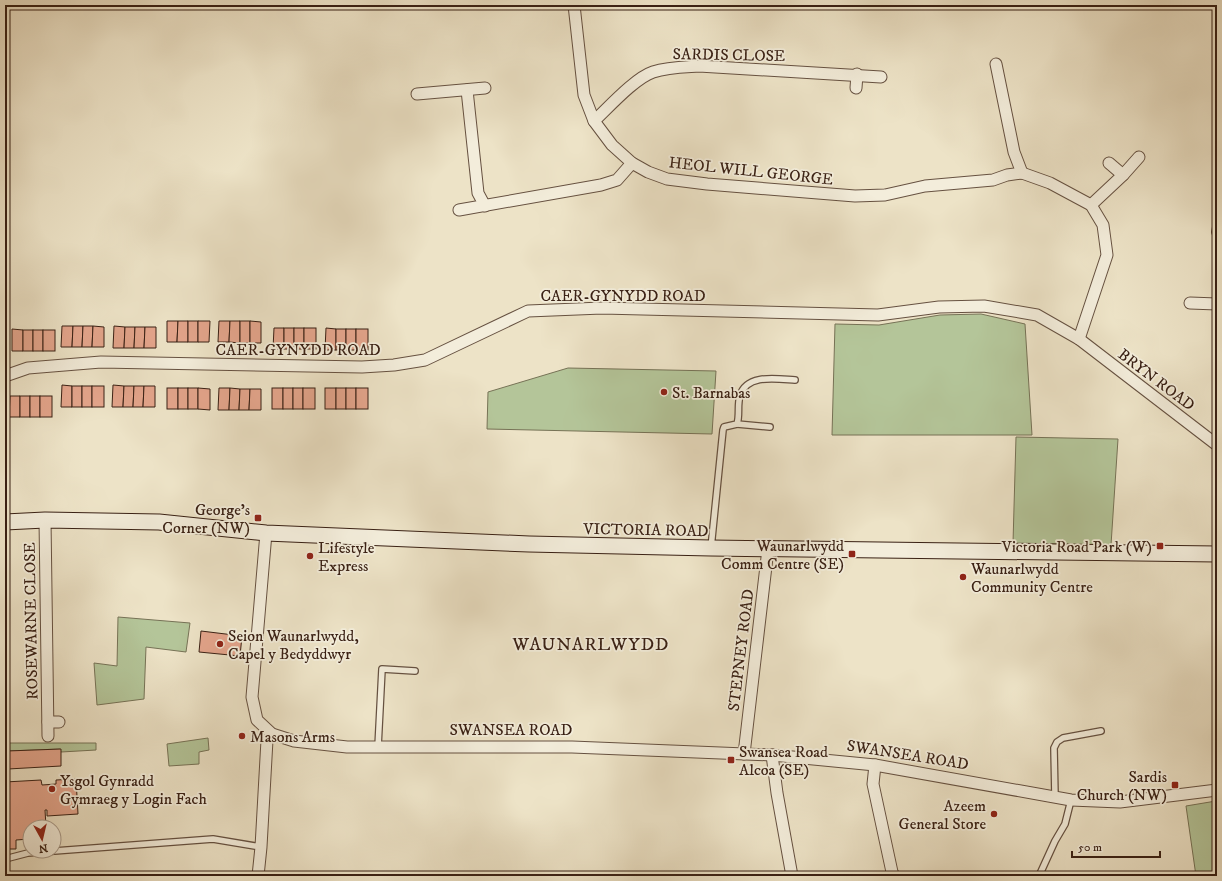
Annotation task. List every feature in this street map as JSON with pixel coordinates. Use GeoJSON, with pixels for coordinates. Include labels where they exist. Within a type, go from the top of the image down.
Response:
{"type":"FeatureCollection","features":[{"type":"Feature","properties":{"kind":"main road"},"geometry":{"type":"LineString","coordinates":[[5,522],[45,520],[159,522],[266,533]]}},
{"type":"Feature","properties":{"kind":"main road","name":"VICTORIA ROAD"},"geometry":{"type":"LineString","coordinates":[[266,533],[529,544],[710,548],[1217,554]]}},
{"type":"Feature","properties":{"kind":"street","name":"HEOL WILL GEORGE"},"geometry":{"type":"LineString","coordinates":[[574,5],[584,95],[594,121],[612,144],[632,163],[648,172],[667,179],[707,184],[855,196],[885,195],[925,186],[993,180],[1007,175],[1022,173]]}},
{"type":"Feature","properties":{"kind":"street"},"geometry":{"type":"LineString","coordinates":[[996,64],[1014,152],[1022,173],[1050,182],[1090,205],[1102,225],[1107,255],[1078,338]]}},
{"type":"Feature","properties":{"kind":"street","name":"SARDIS CLOSE"},"geometry":{"type":"LineString","coordinates":[[594,121],[636,83],[652,72],[673,67],[699,66],[857,74],[881,77]]}},
{"type":"Feature","properties":{"kind":"street"},"geometry":{"type":"LineString","coordinates":[[856,88],[857,74]]}},
{"type":"Feature","properties":{"kind":"street"},"geometry":{"type":"LineString","coordinates":[[417,94],[485,88]]}},
{"type":"Feature","properties":{"kind":"street"},"geometry":{"type":"LineString","coordinates":[[467,90],[478,193],[485,206]]}},
{"type":"Feature","properties":{"kind":"street"},"geometry":{"type":"LineString","coordinates":[[1090,205],[1123,176],[1139,157]]}},
{"type":"Feature","properties":{"kind":"street"},"geometry":{"type":"LineString","coordinates":[[459,210],[612,182],[617,180],[632,163]]}},
{"type":"Feature","properties":{"kind":"street"},"geometry":{"type":"LineString","coordinates":[[1109,163],[1123,176]]}},
{"type":"Feature","properties":{"kind":"street"},"geometry":{"type":"LineString","coordinates":[[1190,303],[1217,304]]}},
{"type":"Feature","properties":{"kind":"street","name":"CAER-GYNYDD ROAD"},"geometry":{"type":"LineString","coordinates":[[5,376],[28,368],[101,362],[362,367],[394,365],[424,360],[528,312],[602,308],[878,315],[939,307],[984,306],[1037,315],[1078,338]]}},
{"type":"Feature","properties":{"kind":"street","name":"BRYN ROAD"},"geometry":{"type":"LineString","coordinates":[[1078,338],[1217,445]]}},
{"type":"Feature","properties":{"kind":"street","name":"ROSEWARNE CLOSE"},"geometry":{"type":"LineString","coordinates":[[45,520],[48,736]]}},
{"type":"Feature","properties":{"kind":"street","name":"SWANSEA ROAD"},"geometry":{"type":"LineString","coordinates":[[266,533],[252,697],[257,720],[272,734],[294,741],[347,747],[572,747],[772,756],[875,765],[1071,800],[1120,802],[1217,790]]}},
{"type":"Feature","properties":{"kind":"street","name":"STEPNEY ROAD"},"geometry":{"type":"LineString","coordinates":[[744,754],[768,549]]}},
{"type":"Feature","properties":{"kind":"street","name":"ROSEWARNE CLOSE"},"geometry":{"type":"LineString","coordinates":[[48,722],[59,722]]}},
{"type":"Feature","properties":{"kind":"street"},"geometry":{"type":"LineString","coordinates":[[258,876],[267,740],[272,734]]}},
{"type":"Feature","properties":{"kind":"street"},"geometry":{"type":"LineString","coordinates":[[772,756],[792,876]]}},
{"type":"Feature","properties":{"kind":"street"},"geometry":{"type":"LineString","coordinates":[[875,765],[873,784],[894,876]]}},
{"type":"Feature","properties":{"kind":"lane"},"geometry":{"type":"LineString","coordinates":[[1217,222],[1215,232],[1217,237]]}},
{"type":"Feature","properties":{"kind":"lane"},"geometry":{"type":"LineString","coordinates":[[736,424],[739,396],[746,385],[764,379],[795,380]]}},
{"type":"Feature","properties":{"kind":"lane"},"geometry":{"type":"LineString","coordinates":[[710,548],[724,427],[736,424],[770,427]]}},
{"type":"Feature","properties":{"kind":"lane"},"geometry":{"type":"LineString","coordinates":[[378,747],[382,669],[415,671]]}},
{"type":"Feature","properties":{"kind":"lane"},"geometry":{"type":"LineString","coordinates":[[1055,797],[1054,748],[1057,742],[1062,738],[1101,731]]}},
{"type":"Feature","properties":{"kind":"lane"},"geometry":{"type":"LineString","coordinates":[[1039,876],[1066,824],[1071,800]]}},
{"type":"Feature","properties":{"kind":"lane"},"geometry":{"type":"LineString","coordinates":[[5,858],[28,853],[213,839],[261,847]]}},
{"type":"Feature","properties":{"kind":"green space"},"geometry":{"type":"Polygon","coordinates":[[[981,314],[1025,324],[1032,435],[832,435],[835,324],[879,325],[940,315],[981,314]]]}},
{"type":"Feature","properties":{"kind":"green space"},"geometry":{"type":"Polygon","coordinates":[[[568,368],[716,371],[712,434],[487,429],[488,392],[568,368]]]}},
{"type":"Feature","properties":{"kind":"green space"},"geometry":{"type":"Polygon","coordinates":[[[1016,437],[1118,439],[1111,545],[1013,543],[1016,437]]]}},
{"type":"Feature","properties":{"kind":"green space"},"geometry":{"type":"Polygon","coordinates":[[[118,617],[190,623],[186,652],[146,647],[144,699],[97,705],[94,663],[117,666],[118,617]]]}},
{"type":"Feature","properties":{"kind":"green space"},"geometry":{"type":"Polygon","coordinates":[[[208,738],[209,750],[199,752],[199,764],[169,766],[167,744],[208,738]]]}},
{"type":"Feature","properties":{"kind":"green space"},"geometry":{"type":"Polygon","coordinates":[[[5,743],[96,743],[96,750],[61,752],[60,749],[8,751],[8,754],[5,755],[5,743]]]}},
{"type":"Feature","properties":{"kind":"green space"},"geometry":{"type":"Polygon","coordinates":[[[1216,801],[1217,876],[1196,876],[1186,806],[1216,801]]]}},
{"type":"Feature","properties":{"kind":"building"},"geometry":{"type":"Polygon","coordinates":[[[167,321],[178,321],[177,342],[167,342],[167,321]]]}},
{"type":"Feature","properties":{"kind":"building"},"geometry":{"type":"Polygon","coordinates":[[[178,321],[188,321],[188,342],[177,342],[178,321]]]}},
{"type":"Feature","properties":{"kind":"building"},"geometry":{"type":"Polygon","coordinates":[[[188,321],[198,321],[198,342],[188,342],[188,321]]]}},
{"type":"Feature","properties":{"kind":"building"},"geometry":{"type":"Polygon","coordinates":[[[198,321],[210,321],[209,342],[198,342],[198,321]]]}},
{"type":"Feature","properties":{"kind":"building"},"geometry":{"type":"Polygon","coordinates":[[[219,321],[230,321],[229,342],[218,342],[219,321]]]}},
{"type":"Feature","properties":{"kind":"building"},"geometry":{"type":"Polygon","coordinates":[[[230,321],[240,321],[240,343],[229,342],[230,321]]]}},
{"type":"Feature","properties":{"kind":"building"},"geometry":{"type":"Polygon","coordinates":[[[240,321],[250,321],[250,343],[240,343],[240,321]]]}},
{"type":"Feature","properties":{"kind":"building"},"geometry":{"type":"Polygon","coordinates":[[[250,321],[261,322],[261,343],[250,343],[250,321]]]}},
{"type":"Feature","properties":{"kind":"building"},"geometry":{"type":"Polygon","coordinates":[[[62,326],[73,326],[72,347],[61,347],[62,326]]]}},
{"type":"Feature","properties":{"kind":"building"},"geometry":{"type":"Polygon","coordinates":[[[73,326],[83,326],[82,347],[72,347],[73,326]]]}},
{"type":"Feature","properties":{"kind":"building"},"geometry":{"type":"Polygon","coordinates":[[[83,326],[93,326],[92,347],[82,347],[83,326]]]}},
{"type":"Feature","properties":{"kind":"building"},"geometry":{"type":"Polygon","coordinates":[[[93,326],[104,327],[104,347],[92,347],[93,326]]]}},
{"type":"Feature","properties":{"kind":"building"},"geometry":{"type":"Polygon","coordinates":[[[114,326],[125,327],[124,348],[113,348],[114,326]]]}},
{"type":"Feature","properties":{"kind":"building"},"geometry":{"type":"Polygon","coordinates":[[[125,327],[135,327],[134,348],[124,348],[125,327]]]}},
{"type":"Feature","properties":{"kind":"building"},"geometry":{"type":"Polygon","coordinates":[[[135,327],[145,327],[144,348],[134,348],[135,327]]]}},
{"type":"Feature","properties":{"kind":"building"},"geometry":{"type":"Polygon","coordinates":[[[145,327],[156,327],[156,348],[144,348],[145,327]]]}},
{"type":"Feature","properties":{"kind":"building"},"geometry":{"type":"Polygon","coordinates":[[[274,328],[284,328],[284,349],[273,349],[274,328]]]}},
{"type":"Feature","properties":{"kind":"building"},"geometry":{"type":"Polygon","coordinates":[[[284,328],[294,328],[294,349],[284,349],[284,328]]]}},
{"type":"Feature","properties":{"kind":"building"},"geometry":{"type":"Polygon","coordinates":[[[294,328],[304,328],[304,349],[294,349],[294,328]]]}},
{"type":"Feature","properties":{"kind":"building"},"geometry":{"type":"Polygon","coordinates":[[[304,328],[316,328],[316,349],[304,349],[304,328]]]}},
{"type":"Feature","properties":{"kind":"building"},"geometry":{"type":"Polygon","coordinates":[[[326,328],[336,329],[336,350],[325,350],[326,328]]]}},
{"type":"Feature","properties":{"kind":"building"},"geometry":{"type":"Polygon","coordinates":[[[12,329],[23,330],[23,351],[12,351],[12,329]]]}},
{"type":"Feature","properties":{"kind":"building"},"geometry":{"type":"Polygon","coordinates":[[[336,329],[346,329],[346,350],[336,350],[336,329]]]}},
{"type":"Feature","properties":{"kind":"building"},"geometry":{"type":"Polygon","coordinates":[[[346,329],[356,329],[356,350],[346,350],[346,329]]]}},
{"type":"Feature","properties":{"kind":"building"},"geometry":{"type":"Polygon","coordinates":[[[356,329],[368,329],[368,350],[356,350],[356,329]]]}},
{"type":"Feature","properties":{"kind":"building"},"geometry":{"type":"Polygon","coordinates":[[[23,330],[33,330],[33,351],[23,351],[23,330]]]}},
{"type":"Feature","properties":{"kind":"building"},"geometry":{"type":"Polygon","coordinates":[[[33,330],[43,330],[43,351],[33,351],[33,330]]]}},
{"type":"Feature","properties":{"kind":"building"},"geometry":{"type":"Polygon","coordinates":[[[43,330],[55,330],[55,351],[43,351],[43,330]]]}},
{"type":"Feature","properties":{"kind":"building"},"geometry":{"type":"Polygon","coordinates":[[[62,385],[72,386],[72,407],[61,407],[62,385]]]}},
{"type":"Feature","properties":{"kind":"building"},"geometry":{"type":"Polygon","coordinates":[[[113,385],[124,386],[123,407],[112,407],[113,385]]]}},
{"type":"Feature","properties":{"kind":"building"},"geometry":{"type":"Polygon","coordinates":[[[72,386],[82,386],[82,407],[72,407],[72,386]]]}},
{"type":"Feature","properties":{"kind":"building"},"geometry":{"type":"Polygon","coordinates":[[[82,386],[92,386],[92,407],[82,407],[82,386]]]}},
{"type":"Feature","properties":{"kind":"building"},"geometry":{"type":"Polygon","coordinates":[[[92,386],[104,386],[104,407],[92,407],[92,386]]]}},
{"type":"Feature","properties":{"kind":"building"},"geometry":{"type":"Polygon","coordinates":[[[124,386],[134,386],[133,407],[123,407],[124,386]]]}},
{"type":"Feature","properties":{"kind":"building"},"geometry":{"type":"Polygon","coordinates":[[[134,386],[144,386],[143,407],[133,407],[134,386]]]}},
{"type":"Feature","properties":{"kind":"building"},"geometry":{"type":"Polygon","coordinates":[[[144,386],[155,386],[155,407],[143,407],[144,386]]]}},
{"type":"Feature","properties":{"kind":"building"},"geometry":{"type":"Polygon","coordinates":[[[167,388],[178,388],[178,409],[167,409],[167,388]]]}},
{"type":"Feature","properties":{"kind":"building"},"geometry":{"type":"Polygon","coordinates":[[[178,388],[188,388],[188,409],[178,409],[178,388]]]}},
{"type":"Feature","properties":{"kind":"building"},"geometry":{"type":"Polygon","coordinates":[[[188,388],[198,388],[198,409],[188,409],[188,388]]]}},
{"type":"Feature","properties":{"kind":"building"},"geometry":{"type":"Polygon","coordinates":[[[198,388],[210,389],[210,410],[198,409],[198,388]]]}},
{"type":"Feature","properties":{"kind":"building"},"geometry":{"type":"Polygon","coordinates":[[[219,388],[230,388],[229,410],[218,410],[219,388]]]}},
{"type":"Feature","properties":{"kind":"building"},"geometry":{"type":"Polygon","coordinates":[[[230,388],[240,389],[239,410],[229,410],[230,388]]]}},
{"type":"Feature","properties":{"kind":"building"},"geometry":{"type":"Polygon","coordinates":[[[272,388],[283,388],[283,409],[272,409],[272,388]]]}},
{"type":"Feature","properties":{"kind":"building"},"geometry":{"type":"Polygon","coordinates":[[[283,388],[293,388],[293,409],[283,409],[283,388]]]}},
{"type":"Feature","properties":{"kind":"building"},"geometry":{"type":"Polygon","coordinates":[[[293,388],[303,388],[303,409],[293,409],[293,388]]]}},
{"type":"Feature","properties":{"kind":"building"},"geometry":{"type":"Polygon","coordinates":[[[303,388],[315,388],[315,409],[303,409],[303,388]]]}},
{"type":"Feature","properties":{"kind":"building"},"geometry":{"type":"Polygon","coordinates":[[[325,388],[336,388],[336,409],[325,409],[325,388]]]}},
{"type":"Feature","properties":{"kind":"building"},"geometry":{"type":"Polygon","coordinates":[[[336,388],[346,388],[346,409],[336,409],[336,388]]]}},
{"type":"Feature","properties":{"kind":"building"},"geometry":{"type":"Polygon","coordinates":[[[346,388],[356,388],[356,409],[346,409],[346,388]]]}},
{"type":"Feature","properties":{"kind":"building"},"geometry":{"type":"Polygon","coordinates":[[[356,388],[368,388],[368,409],[356,409],[356,388]]]}},
{"type":"Feature","properties":{"kind":"building"},"geometry":{"type":"Polygon","coordinates":[[[240,389],[250,389],[249,410],[239,410],[240,389]]]}},
{"type":"Feature","properties":{"kind":"building"},"geometry":{"type":"Polygon","coordinates":[[[250,389],[261,389],[261,410],[249,410],[250,389]]]}},
{"type":"Feature","properties":{"kind":"building"},"geometry":{"type":"Polygon","coordinates":[[[10,396],[20,396],[20,417],[9,417],[10,396]]]}},
{"type":"Feature","properties":{"kind":"building"},"geometry":{"type":"Polygon","coordinates":[[[20,396],[30,396],[30,417],[20,417],[20,396]]]}},
{"type":"Feature","properties":{"kind":"building"},"geometry":{"type":"Polygon","coordinates":[[[30,396],[40,396],[40,417],[30,417],[30,396]]]}},
{"type":"Feature","properties":{"kind":"building"},"geometry":{"type":"Polygon","coordinates":[[[40,396],[52,396],[52,417],[40,417],[40,396]]]}},
{"type":"Feature","properties":{"kind":"building","name":"Seion Waunarlwydd, Capel y Bedyddwyr"},"geometry":{"type":"Polygon","coordinates":[[[201,631],[242,636],[240,656],[199,652],[201,631]]]}},
{"type":"Feature","properties":{"kind":"building"},"geometry":{"type":"Polygon","coordinates":[[[61,749],[61,766],[8,769],[7,751],[61,749]]]}},
{"type":"Feature","properties":{"kind":"building"},"geometry":{"type":"Polygon","coordinates":[[[76,779],[78,814],[47,816],[47,810],[45,810],[46,819],[22,819],[22,840],[16,840],[16,849],[5,849],[5,782],[41,780],[42,785],[56,784],[56,780],[76,779]]]}},
{"type":"Feature","properties":{"kind":"place","name":"St. Barnabas"},"geometry":{"type":"Point","coordinates":[664,392]}},
{"type":"Feature","properties":{"kind":"place","name":"George's Corner (NW)"},"geometry":{"type":"Point","coordinates":[258,518]}},
{"type":"Feature","properties":{"kind":"place","name":"Victoria Road Park (W)"},"geometry":{"type":"Point","coordinates":[1160,546]}},
{"type":"Feature","properties":{"kind":"place","name":"Waunarlwydd Comm Centre (SE)"},"geometry":{"type":"Point","coordinates":[852,554]}},
{"type":"Feature","properties":{"kind":"place","name":"Lifestyle Express"},"geometry":{"type":"Point","coordinates":[310,556]}},
{"type":"Feature","properties":{"kind":"place","name":"Waunarlwydd Community Centre"},"geometry":{"type":"Point","coordinates":[963,577]}},
{"type":"Feature","properties":{"kind":"place","name":"Seion Waunarlwydd, Capel y Bedyddwyr"},"geometry":{"type":"Point","coordinates":[220,644]}},
{"type":"Feature","properties":{"kind":"place","name":"Masons Arms"},"geometry":{"type":"Point","coordinates":[242,736]}},
{"type":"Feature","properties":{"kind":"place","name":"Swansea Road Alcoa (SE)"},"geometry":{"type":"Point","coordinates":[731,760]}},
{"type":"Feature","properties":{"kind":"place","name":"Sardis Church (NW)"},"geometry":{"type":"Point","coordinates":[1175,785]}},
{"type":"Feature","properties":{"kind":"place","name":"Ysgol Gynradd Gymraeg y Login Fach"},"geometry":{"type":"Point","coordinates":[52,789]}},
{"type":"Feature","properties":{"kind":"place","name":"Azeem General Store"},"geometry":{"type":"Point","coordinates":[994,814]}},
{"type":"Feature","properties":{"kind":"district","name":"WAUNARLWYDD"},"geometry":{"type":"Point","coordinates":[591,644]}}]}
